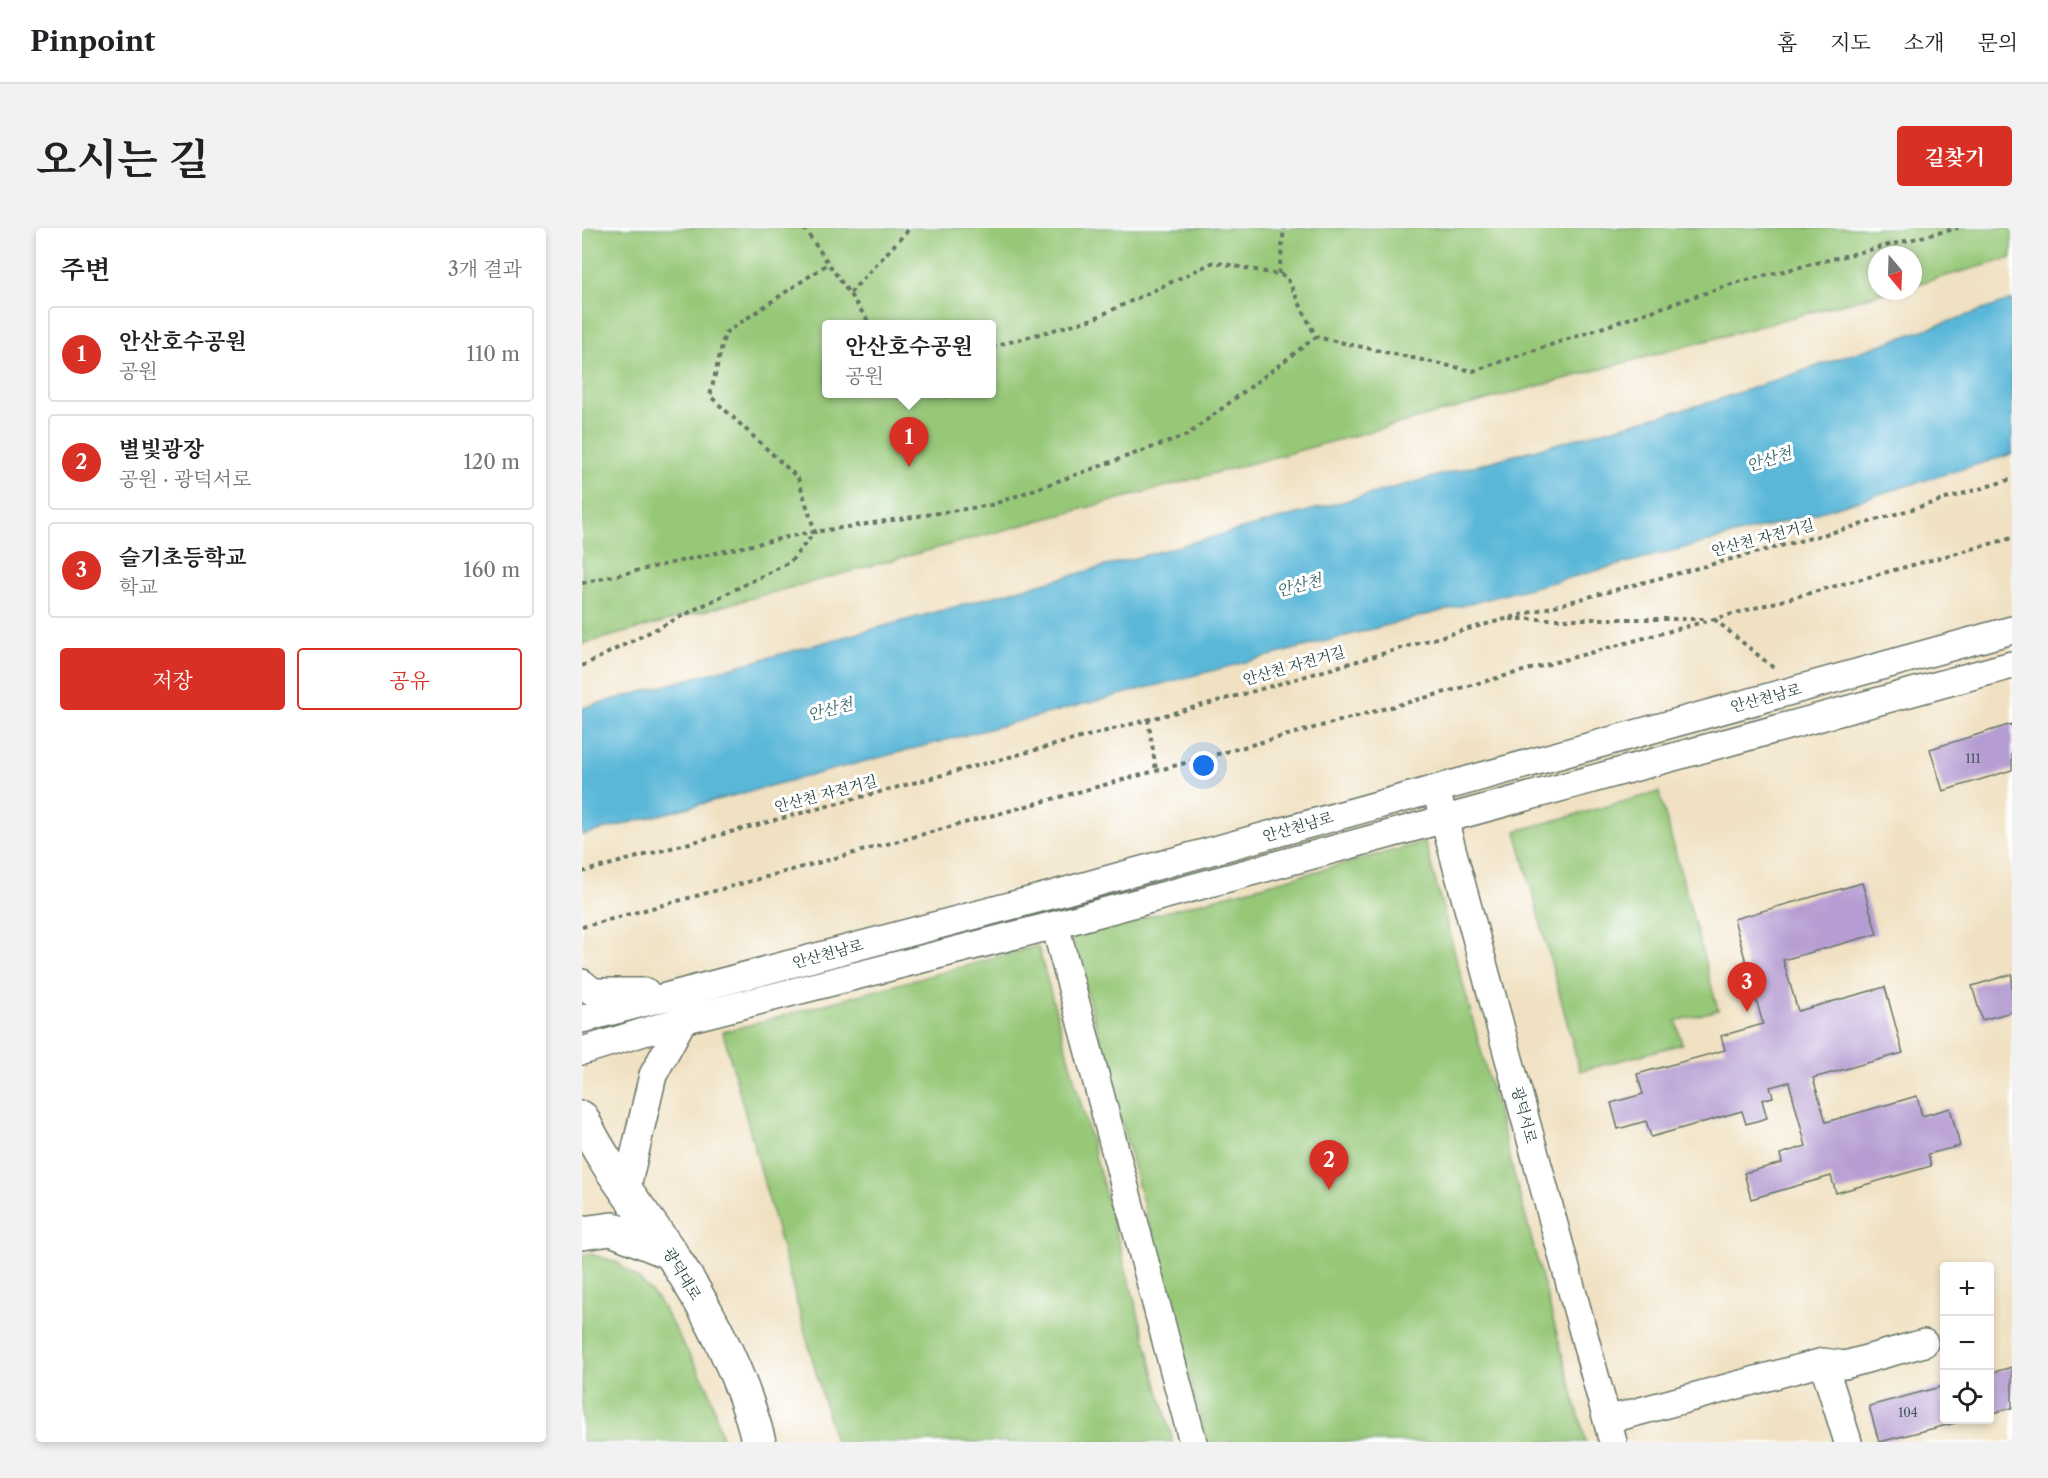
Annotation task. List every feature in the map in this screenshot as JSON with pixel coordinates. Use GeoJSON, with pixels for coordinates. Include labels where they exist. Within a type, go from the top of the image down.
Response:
{"type":"FeatureCollection","features":[{"type":"Feature","properties":{"kind":"main road","name":"광덕대로"},"geometry":{"type":"LineString","coordinates":[[582,1118],[626,1191],[671,1253],[712,1325],[750,1407],[759,1442]]}},
{"type":"Feature","properties":{"kind":"main road"},"geometry":{"type":"LineString","coordinates":[[582,1233],[612,1229],[671,1253]]}},
{"type":"Feature","properties":{"kind":"street","name":"안산천남로"},"geometry":{"type":"LineString","coordinates":[[582,1019],[1048,896],[2012,630]]}},
{"type":"Feature","properties":{"kind":"street","name":"안산천남로"},"geometry":{"type":"LineString","coordinates":[[582,1051],[683,1020],[1055,925],[1443,817],[2012,665]]}},
{"type":"Feature","properties":{"kind":"street","name":"광덕서로"},"geometry":{"type":"LineString","coordinates":[[1435,789],[1610,1431]]}},
{"type":"Feature","properties":{"kind":"street"},"geometry":{"type":"LineString","coordinates":[[1055,925],[1193,1442]]}},
{"type":"Feature","properties":{"kind":"street"},"geometry":{"type":"LineString","coordinates":[[582,983],[593,992],[683,991]]}},
{"type":"Feature","properties":{"kind":"street"},"geometry":{"type":"LineString","coordinates":[[626,1191],[653,1075],[683,1020]]}},
{"type":"Feature","properties":{"kind":"street"},"geometry":{"type":"LineString","coordinates":[[1610,1431],[1823,1362],[1845,1365],[1924,1343]]}},
{"type":"Feature","properties":{"kind":"street"},"geometry":{"type":"LineString","coordinates":[[1823,1362],[1848,1442]]}},
{"type":"Feature","properties":{"kind":"path"},"geometry":{"type":"LineString","coordinates":[[804,228],[868,320]]}},
{"type":"Feature","properties":{"kind":"path"},"geometry":{"type":"LineString","coordinates":[[850,293],[910,228]]}},
{"type":"Feature","properties":{"kind":"path"},"geometry":{"type":"LineString","coordinates":[[1279,274],[1284,228]]}},
{"type":"Feature","properties":{"kind":"path"},"geometry":{"type":"LineString","coordinates":[[582,583],[815,532],[991,505],[1187,435],[1316,337],[1473,371],[1735,283],[1958,228]]}},
{"type":"Feature","properties":{"kind":"path"},"geometry":{"type":"LineString","coordinates":[[996,346],[1093,319],[1214,262],[1286,276],[1316,337]]}},
{"type":"Feature","properties":{"kind":"path"},"geometry":{"type":"LineString","coordinates":[[815,532],[798,478],[710,396],[725,333],[829,263]]}},
{"type":"Feature","properties":{"kind":"path","name":"안산천 자전거길"},"geometry":{"type":"LineString","coordinates":[[582,872],[1148,719],[1504,619],[1856,526],[2012,479]]}},
{"type":"Feature","properties":{"kind":"path"},"geometry":{"type":"LineString","coordinates":[[582,666],[790,562],[815,532]]}},
{"type":"Feature","properties":{"kind":"path"},"geometry":{"type":"LineString","coordinates":[[582,927],[2012,538]]}},
{"type":"Feature","properties":{"kind":"path"},"geometry":{"type":"LineString","coordinates":[[1504,619],[1714,619],[1799,688]]}},
{"type":"Feature","properties":{"kind":"path"},"geometry":{"type":"LineString","coordinates":[[1148,719],[1156,770]]}},
{"type":"Feature","properties":{"kind":"green space"},"geometry":{"type":"Polygon","coordinates":[[[582,228],[2012,228],[2012,258],[1922,283],[1922,246],[1868,246],[1868,297],[582,644],[582,228]]]}},
{"type":"Feature","properties":{"kind":"green space"},"geometry":{"type":"Polygon","coordinates":[[[1659,792],[1718,1010],[1676,1021],[1682,1044],[1580,1071],[1516,831],[1659,792]]]}},
{"type":"Feature","properties":{"kind":"green space"},"geometry":{"type":"Polygon","coordinates":[[[1425,842],[1586,1442],[1207,1442],[1072,937],[1425,842]]]}},
{"type":"Feature","properties":{"kind":"green space"},"geometry":{"type":"Polygon","coordinates":[[[1038,946],[1173,1442],[835,1442],[723,1032],[1038,946]]]}},
{"type":"Feature","properties":{"kind":"green space"},"geometry":{"type":"Polygon","coordinates":[[[590,1254],[616,1262],[640,1280],[658,1300],[708,1387],[723,1442],[582,1442],[582,1255],[590,1254]]]}},
{"type":"Feature","properties":{"kind":"water","name":"안산천"},"geometry":{"type":"Polygon","coordinates":[[[2012,300],[2012,454],[1810,515],[582,835],[582,708],[1714,401],[2012,300]]]}},
{"type":"Feature","properties":{"kind":"building"},"geometry":{"type":"Polygon","coordinates":[[[2012,724],[2012,770],[1943,791],[1930,749],[2012,724]]]}},
{"type":"Feature","properties":{"kind":"building"},"geometry":{"type":"Polygon","coordinates":[[[1862,883],[1877,934],[1783,960],[1798,1011],[1885,987],[1903,1053],[1813,1078],[1826,1122],[1917,1096],[1922,1116],[1950,1108],[1960,1146],[1928,1154],[1931,1166],[1836,1193],[1831,1176],[1751,1199],[1744,1173],[1782,1163],[1780,1154],[1806,1146],[1789,1082],[1770,1087],[1773,1097],[1762,1100],[1767,1118],[1746,1124],[1742,1111],[1651,1137],[1646,1121],[1618,1129],[1611,1103],[1643,1094],[1637,1074],[1725,1050],[1721,1036],[1763,1024],[1734,919],[1862,883]]]}},
{"type":"Feature","properties":{"kind":"building"},"geometry":{"type":"Polygon","coordinates":[[[2012,974],[2012,1012],[1982,1020],[1972,986],[2012,974]]]}},
{"type":"Feature","properties":{"kind":"building"},"geometry":{"type":"Polygon","coordinates":[[[2012,1367],[2012,1408],[1994,1413],[1994,1372],[2012,1367]]]}},
{"type":"Feature","properties":{"kind":"building"},"geometry":{"type":"Polygon","coordinates":[[[1940,1387],[1940,1424],[1951,1424],[1879,1442],[1869,1406],[1940,1387]]]}},
{"type":"Feature","properties":{"kind":"place","name":"안산호수공원"},"geometry":{"type":"Point","coordinates":[909,467]}},
{"type":"Feature","properties":{"kind":"place","name":"슬기초등학교"},"geometry":{"type":"Point","coordinates":[1747,1012]}},
{"type":"Feature","properties":{"kind":"place","name":"별빛광장"},"geometry":{"type":"Point","coordinates":[1329,1190]}}]}
